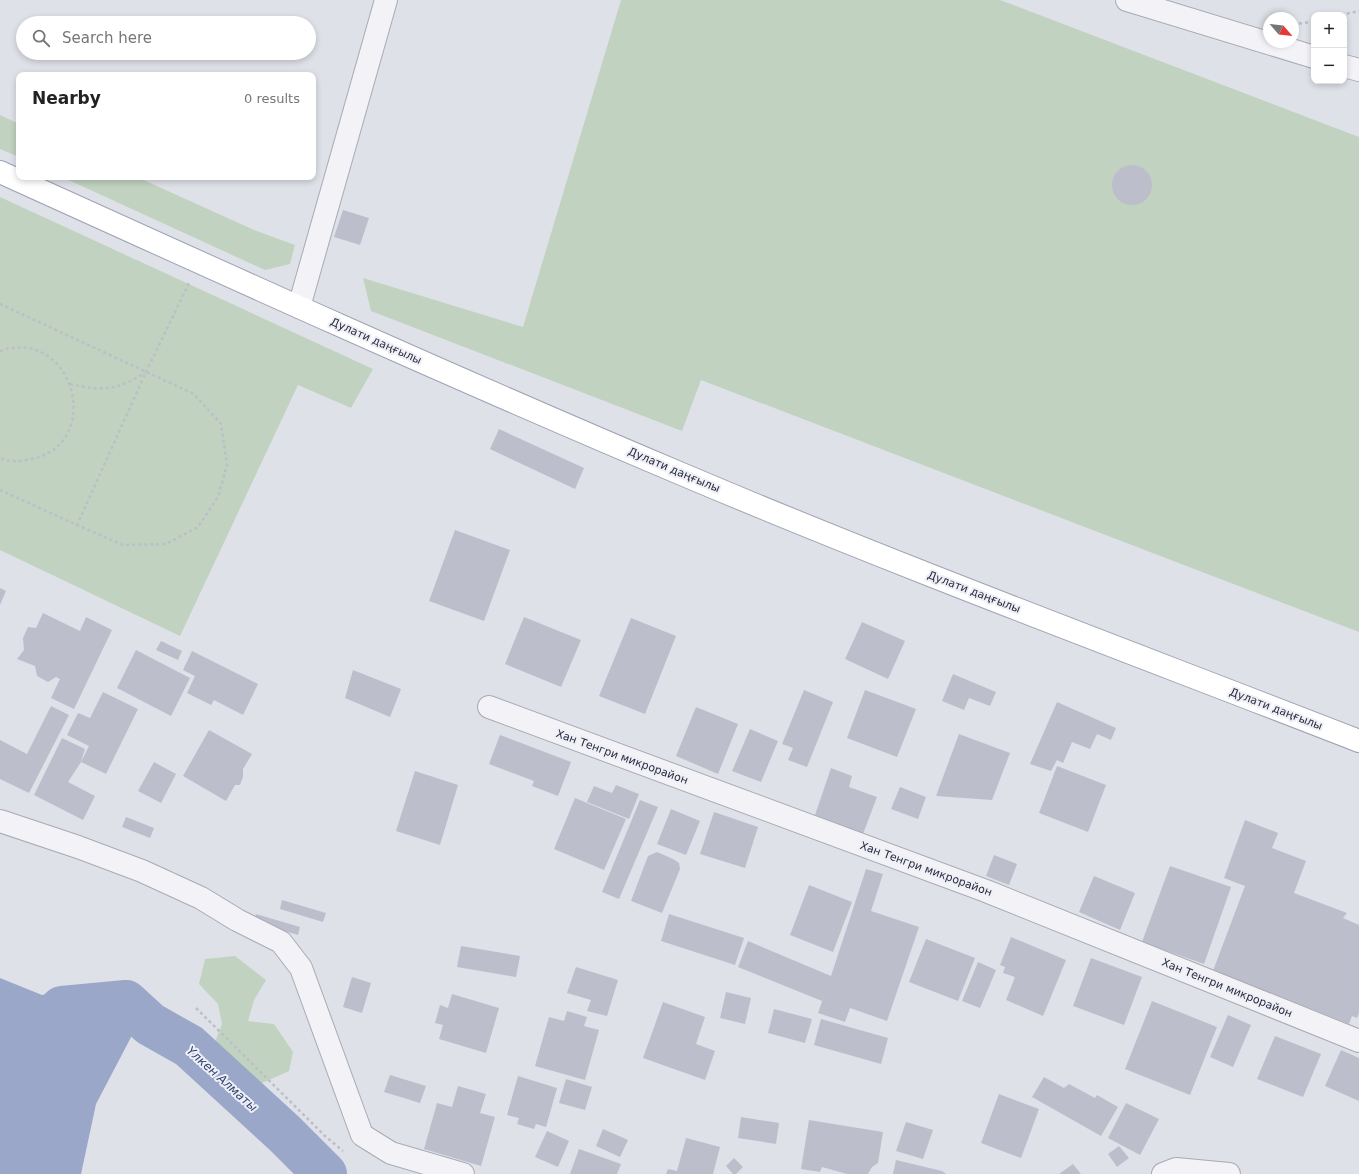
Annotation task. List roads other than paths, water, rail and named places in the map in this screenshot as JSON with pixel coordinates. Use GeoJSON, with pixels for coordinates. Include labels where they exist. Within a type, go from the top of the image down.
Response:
{"type":"FeatureCollection","features":[{"type":"Feature","properties":{"kind":"main road","name":"Дулати даңғылы"},"geometry":{"type":"LineString","coordinates":[[0,172],[16,179]]}},
{"type":"Feature","properties":{"kind":"main road","name":"Дулати даңғылы"},"geometry":{"type":"LineString","coordinates":[[18,180],[299,307],[683,475],[860,548],[1359,741]]}},
{"type":"Feature","properties":{"kind":"street"},"geometry":{"type":"LineString","coordinates":[[299,307],[386,0]]}},
{"type":"Feature","properties":{"kind":"street"},"geometry":{"type":"LineString","coordinates":[[1127,0],[1311,56]]}},
{"type":"Feature","properties":{"kind":"street"},"geometry":{"type":"LineString","coordinates":[[1347,67],[1359,70]]}},
{"type":"Feature","properties":{"kind":"street","name":"Хан Тенгри микрорайон"},"geometry":{"type":"LineString","coordinates":[[489,707],[986,891],[1359,1041]]}},
{"type":"Feature","properties":{"kind":"street"},"geometry":{"type":"LineString","coordinates":[[2,821],[142,871],[201,898],[237,920],[281,942],[301,968],[362,1135],[391,1153],[463,1174]]}},
{"type":"Feature","properties":{"kind":"street"},"geometry":{"type":"LineString","coordinates":[[1163,1174],[1176,1170],[1229,1174]]}},
{"type":"Feature","properties":{"kind":"water"},"geometry":{"type":"Polygon","coordinates":[[[0,978],[42,995],[76,988],[129,994],[129,1015],[139,1022],[96,1104],[81,1174],[0,1174],[0,978]]]}},
{"type":"Feature","properties":{"kind":"waterway","name":"Үлкен Алматы"},"geometry":{"type":"LineString","coordinates":[[0,1023],[7,1027],[18,1051],[62,1008],[126,1002],[150,1024],[189,1046],[285,1134],[325,1174]]}}]}
